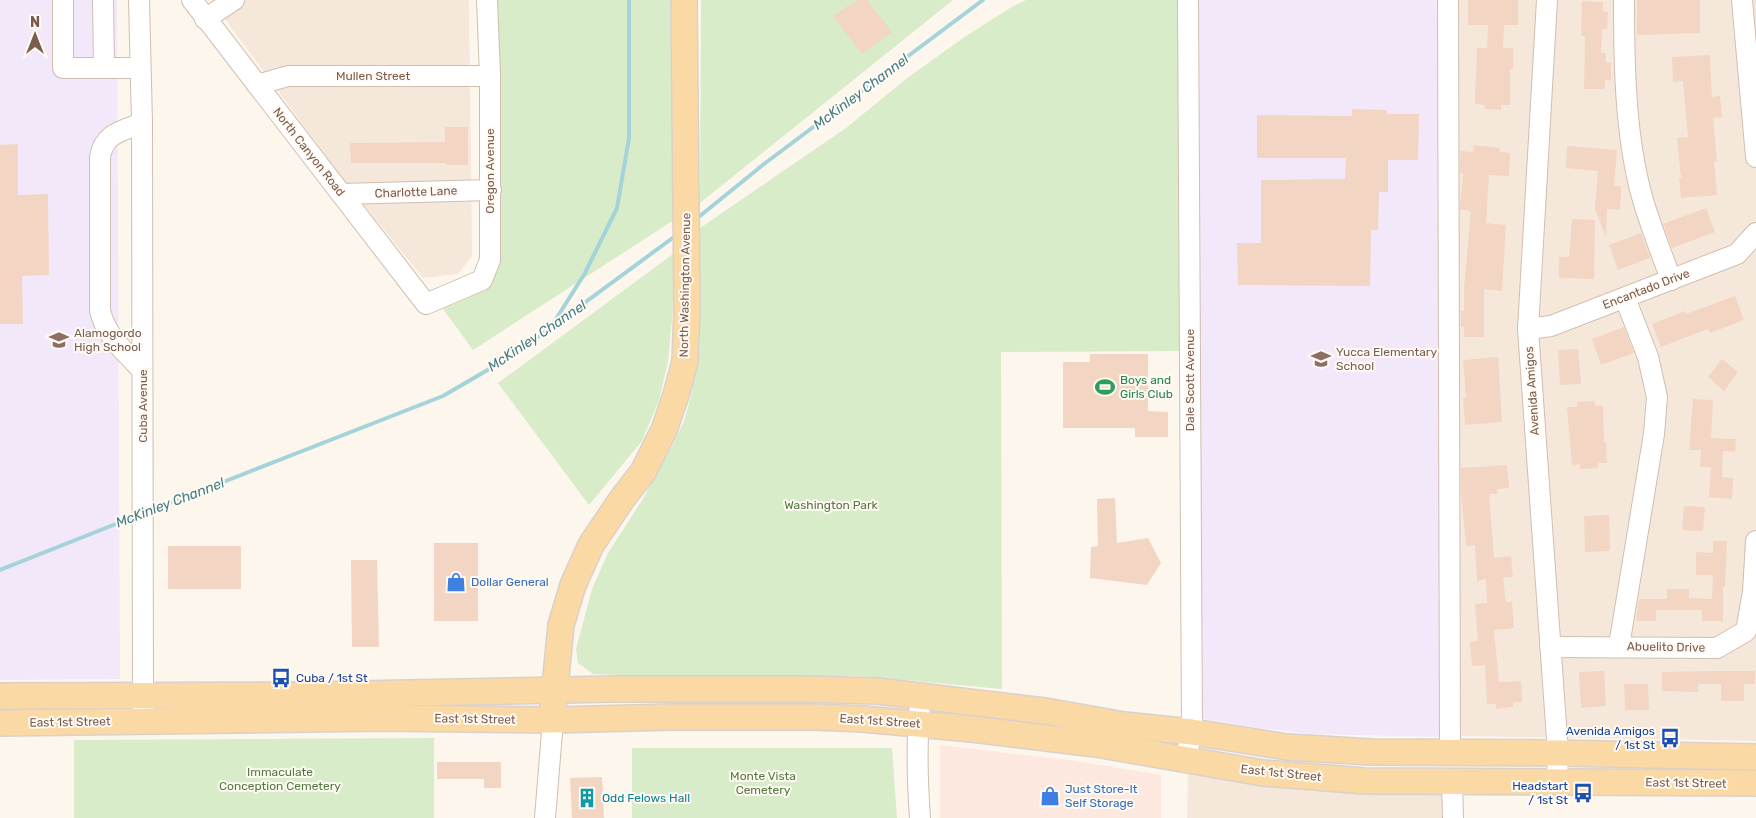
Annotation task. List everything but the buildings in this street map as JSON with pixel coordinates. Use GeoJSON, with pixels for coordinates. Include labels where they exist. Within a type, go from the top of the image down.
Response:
{"type":"FeatureCollection","features":[{"type":"Feature","properties":{"kind":"main road","name":"North Washington Avenue"},"geometry":{"type":"LineString","coordinates":[[553,720],[561,625],[573,584],[591,545],[643,472],[664,430],[685,361],[687,252],[684,0]]}},
{"type":"Feature","properties":{"kind":"main road","name":"East 1st Street"},"geometry":{"type":"LineString","coordinates":[[0,696],[144,696],[624,689],[876,691],[1045,711],[1124,725],[1192,732],[1288,747],[1371,752],[1756,757]]}},
{"type":"Feature","properties":{"kind":"main road","name":"East 1st Street"},"geometry":{"type":"LineString","coordinates":[[0,723],[384,718],[553,720],[672,717],[814,717],[918,723],[1096,744],[1263,773],[1365,781],[1756,783]]}},
{"type":"Feature","properties":{"kind":"street"},"geometry":{"type":"LineString","coordinates":[[63,0],[63,68],[140,68]]}},
{"type":"Feature","properties":{"kind":"street"},"geometry":{"type":"LineString","coordinates":[[103,0],[104,68]]}},
{"type":"Feature","properties":{"kind":"street","name":"Cuba Avenue"},"geometry":{"type":"LineString","coordinates":[[139,0],[142,123],[143,721]]}},
{"type":"Feature","properties":{"kind":"street","name":"North Canyon Road"},"geometry":{"type":"LineString","coordinates":[[192,0],[426,304]]}},
{"type":"Feature","properties":{"kind":"street"},"geometry":{"type":"LineString","coordinates":[[205,19],[234,0]]}},
{"type":"Feature","properties":{"kind":"street","name":"Oregon Avenue"},"geometry":{"type":"LineString","coordinates":[[426,304],[482,280],[490,260],[490,76],[487,0]]}},
{"type":"Feature","properties":{"kind":"street","name":"Dale Scott Avenue"},"geometry":{"type":"LineString","coordinates":[[1185,760],[1192,732],[1188,0]]}},
{"type":"Feature","properties":{"kind":"street"},"geometry":{"type":"LineString","coordinates":[[1448,0],[1450,753]]}},
{"type":"Feature","properties":{"kind":"street","name":"Avenida Amigos"},"geometry":{"type":"LineString","coordinates":[[1547,0],[1528,329],[1558,753],[1557,781]]}},
{"type":"Feature","properties":{"kind":"street"},"geometry":{"type":"LineString","coordinates":[[1624,0],[1624,61],[1630,131],[1641,193],[1671,280]]}},
{"type":"Feature","properties":{"kind":"street"},"geometry":{"type":"LineString","coordinates":[[1742,0],[1756,157]]}},
{"type":"Feature","properties":{"kind":"street","name":"Mullen Street"},"geometry":{"type":"LineString","coordinates":[[257,85],[288,76],[490,76]]}},
{"type":"Feature","properties":{"kind":"street"},"geometry":{"type":"LineString","coordinates":[[142,123],[112,135],[107,139],[102,147],[100,176],[100,310],[102,320],[107,330],[142,370]]}},
{"type":"Feature","properties":{"kind":"street","name":"Charlotte Lane"},"geometry":{"type":"LineString","coordinates":[[341,194],[491,190]]}},
{"type":"Feature","properties":{"kind":"street","name":"Encantado Drive"},"geometry":{"type":"LineString","coordinates":[[1528,329],[1552,326],[1737,254],[1756,233]]}},
{"type":"Feature","properties":{"kind":"street"},"geometry":{"type":"LineString","coordinates":[[1619,646],[1654,434],[1657,397],[1648,357],[1625,298]]}},
{"type":"Feature","properties":{"kind":"street","name":"Abuelito Drive"},"geometry":{"type":"LineString","coordinates":[[1550,647],[1717,648],[1746,631],[1753,592],[1756,541]]}},
{"type":"Feature","properties":{"kind":"street"},"geometry":{"type":"LineString","coordinates":[[920,818],[918,723],[921,696]]}},
{"type":"Feature","properties":{"kind":"street"},"geometry":{"type":"LineString","coordinates":[[545,818],[553,720]]}},
{"type":"Feature","properties":{"kind":"street"},"geometry":{"type":"LineString","coordinates":[[1452,781],[1453,818]]}},
{"type":"Feature","properties":{"kind":"shaded area","name":"Alamogordo High School"},"geometry":{"type":"Polygon","coordinates":[[[0,0],[117,0],[120,679],[0,680],[0,0]]]}},
{"type":"Feature","properties":{"kind":"shaded area"},"geometry":{"type":"Polygon","coordinates":[[[211,0],[469,0],[472,256],[458,274],[423,278],[340,175],[211,0]]]}},
{"type":"Feature","properties":{"kind":"shaded area","name":"Yucca Elementary School"},"geometry":{"type":"Polygon","coordinates":[[[1199,0],[1440,0],[1444,737],[1309,734],[1250,727],[1200,718],[1199,0]]]}},
{"type":"Feature","properties":{"kind":"shaded area"},"geometry":{"type":"Polygon","coordinates":[[[1453,0],[1756,0],[1756,741],[1459,736],[1453,0]]]}},
{"type":"Feature","properties":{"kind":"shaded area","name":"Just Store-It Self Storage"},"geometry":{"type":"Polygon","coordinates":[[[940,745],[1076,761],[1161,775],[1161,818],[940,818],[940,745]]]}},
{"type":"Feature","properties":{"kind":"shaded area"},"geometry":{"type":"Polygon","coordinates":[[[1188,770],[1444,793],[1444,818],[1187,818],[1188,770]]]}},
{"type":"Feature","properties":{"kind":"green space"},"geometry":{"type":"Polygon","coordinates":[[[497,0],[674,0],[674,220],[473,350],[443,309],[484,291],[498,261],[497,0]]]}},
{"type":"Feature","properties":{"kind":"green space"},"geometry":{"type":"Polygon","coordinates":[[[701,0],[953,0],[700,203],[701,0]]]}},
{"type":"Feature","properties":{"kind":"green space","name":"Washington Park"},"geometry":{"type":"Polygon","coordinates":[[[1026,0],[1179,0],[1179,351],[1001,352],[1002,689],[859,676],[642,676],[593,674],[578,663],[576,649],[592,589],[608,553],[641,502],[672,446],[684,421],[691,396],[700,347],[700,228],[846,128],[906,79],[963,38],[1026,0]]]}},
{"type":"Feature","properties":{"kind":"green space"},"geometry":{"type":"Polygon","coordinates":[[[673,254],[674,297],[668,362],[659,400],[642,441],[589,505],[498,383],[673,254]]]}},
{"type":"Feature","properties":{"kind":"green space","name":"Immaculate Conception Cemetery"},"geometry":{"type":"Polygon","coordinates":[[[434,738],[434,818],[74,818],[74,740],[434,738]]]}},
{"type":"Feature","properties":{"kind":"green space","name":"Monte Vista Cemetery"},"geometry":{"type":"Polygon","coordinates":[[[632,748],[892,748],[897,818],[632,818],[632,748]]]}},
{"type":"Feature","properties":{"kind":"waterway"},"geometry":{"type":"LineString","coordinates":[[551,327],[585,273],[617,208],[629,138],[629,0]]}},
{"type":"Feature","properties":{"kind":"waterway","name":"McKinley Channel"},"geometry":{"type":"LineString","coordinates":[[695,220],[764,164],[983,0]]}},
{"type":"Feature","properties":{"kind":"waterway","name":"McKinley Channel"},"geometry":{"type":"LineString","coordinates":[[149,511],[443,396],[515,354],[678,234]]}},
{"type":"Feature","properties":{"kind":"waterway","name":"McKinley Channel"},"geometry":{"type":"LineString","coordinates":[[0,570],[136,516]]}},
{"type":"Feature","properties":{"kind":"place","name":"Alamogordo High School"},"geometry":{"type":"Point","coordinates":[59,340]}},
{"type":"Feature","properties":{"kind":"place","name":"Yucca Elementary School"},"geometry":{"type":"Point","coordinates":[1321,359]}},
{"type":"Feature","properties":{"kind":"place","name":"Boys and Girls Club"},"geometry":{"type":"Point","coordinates":[1105,387]}},
{"type":"Feature","properties":{"kind":"place","name":"Dollar General"},"geometry":{"type":"Point","coordinates":[456,582]}},
{"type":"Feature","properties":{"kind":"place","name":"Cuba / 1st St"},"geometry":{"type":"Point","coordinates":[281,678]}},
{"type":"Feature","properties":{"kind":"place","name":"Avenida Amigos / 1st St"},"geometry":{"type":"Point","coordinates":[1670,738]}},
{"type":"Feature","properties":{"kind":"place","name":"Headstart / 1st St"},"geometry":{"type":"Point","coordinates":[1583,793]}},
{"type":"Feature","properties":{"kind":"place","name":"Just Store-It Self Storage"},"geometry":{"type":"Point","coordinates":[1050,796]}},
{"type":"Feature","properties":{"kind":"place","name":"Odd Felows Hall"},"geometry":{"type":"Point","coordinates":[587,798]}}]}
